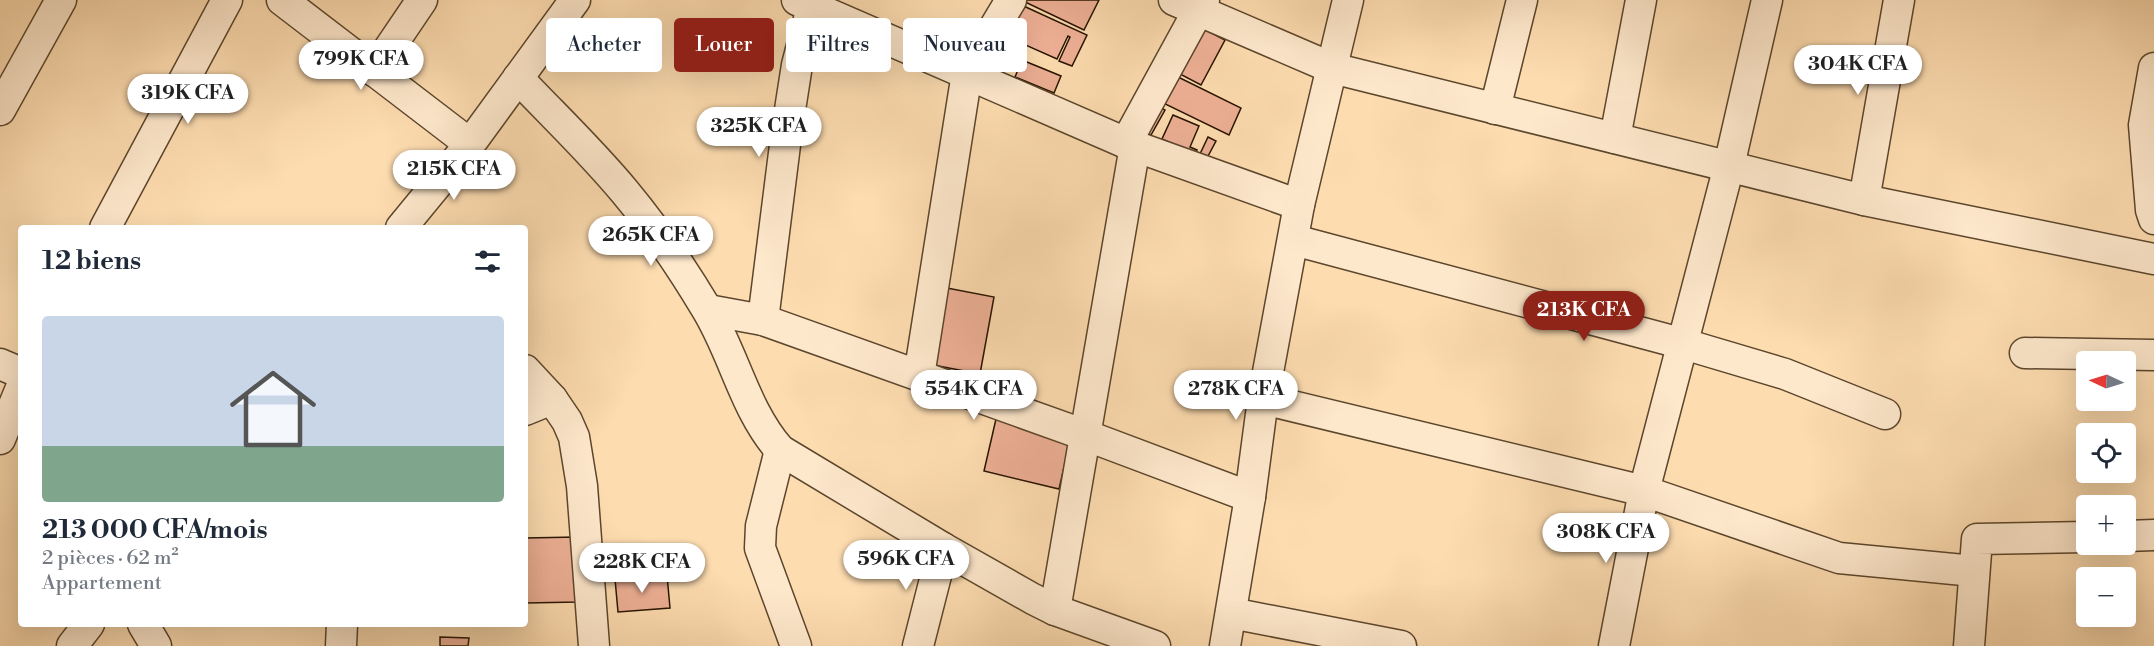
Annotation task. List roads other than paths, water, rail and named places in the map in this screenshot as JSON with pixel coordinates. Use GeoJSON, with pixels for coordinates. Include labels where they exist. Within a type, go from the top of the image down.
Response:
{"type":"FeatureCollection","features":[{"type":"Feature","properties":{"kind":"street"},"geometry":{"type":"LineString","coordinates":[[0,110],[61,0]]}},
{"type":"Feature","properties":{"kind":"street"},"geometry":{"type":"LineString","coordinates":[[107,225],[227,0]]}},
{"type":"Feature","properties":{"kind":"street"},"geometry":{"type":"LineString","coordinates":[[282,0],[470,144]]}},
{"type":"Feature","properties":{"kind":"street"},"geometry":{"type":"LineString","coordinates":[[374,71],[422,0]]}},
{"type":"Feature","properties":{"kind":"street"},"geometry":{"type":"LineString","coordinates":[[403,225],[470,144],[575,0]]}},
{"type":"Feature","properties":{"kind":"street"},"geometry":{"type":"LineString","coordinates":[[919,376],[967,73],[1011,0]]}},
{"type":"Feature","properties":{"kind":"street"},"geometry":{"type":"LineString","coordinates":[[1225,646],[1250,497],[1263,399],[1299,205],[1348,0]]}},
{"type":"Feature","properties":{"kind":"street"},"geometry":{"type":"LineString","coordinates":[[1495,109],[1522,0]]}},
{"type":"Feature","properties":{"kind":"street"},"geometry":{"type":"LineString","coordinates":[[1615,138],[1641,0]]}},
{"type":"Feature","properties":{"kind":"street"},"geometry":{"type":"LineString","coordinates":[[1614,646],[1644,491],[1729,166],[1767,0]]}},
{"type":"Feature","properties":{"kind":"street"},"geometry":{"type":"LineString","coordinates":[[1864,200],[1899,0]]}},
{"type":"Feature","properties":{"kind":"street"},"geometry":{"type":"LineString","coordinates":[[763,320],[787,129],[807,2],[1131,145],[1299,205]]}},
{"type":"Feature","properties":{"kind":"street"},"geometry":{"type":"LineString","coordinates":[[1055,610],[1131,145],[1192,4],[1332,68],[1864,200],[2154,259]]}},
{"type":"Feature","properties":{"kind":"street"},"geometry":{"type":"LineString","coordinates":[[2154,68],[2149,125],[2151,210],[2154,219]]}},
{"type":"Feature","properties":{"kind":"street"},"geometry":{"type":"LineString","coordinates":[[518,78],[624,190],[654,228],[708,310],[757,418],[768,437],[780,450],[943,548],[1055,610],[1155,646]]}},
{"type":"Feature","properties":{"kind":"street"},"geometry":{"type":"LineString","coordinates":[[1294,240],[1684,344],[1785,374],[1885,414]]}},
{"type":"Feature","properties":{"kind":"street"},"geometry":{"type":"LineString","coordinates":[[708,310],[763,320],[1085,435],[1250,497]]}},
{"type":"Feature","properties":{"kind":"street"},"geometry":{"type":"LineString","coordinates":[[2025,353],[2154,355]]}},
{"type":"Feature","properties":{"kind":"street"},"geometry":{"type":"LineString","coordinates":[[0,364],[18,372]]}},
{"type":"Feature","properties":{"kind":"street"},"geometry":{"type":"LineString","coordinates":[[528,378],[538,405],[567,421],[574,437],[579,458],[594,646]]}},
{"type":"Feature","properties":{"kind":"street"},"geometry":{"type":"LineString","coordinates":[[0,438],[18,395]]}},
{"type":"Feature","properties":{"kind":"street"},"geometry":{"type":"LineString","coordinates":[[1263,399],[1644,491],[1839,558],[1974,571]]}},
{"type":"Feature","properties":{"kind":"street"},"geometry":{"type":"LineString","coordinates":[[780,450],[761,526],[760,548],[796,646]]}},
{"type":"Feature","properties":{"kind":"street"},"geometry":{"type":"LineString","coordinates":[[2136,536],[2154,535]]}},
{"type":"Feature","properties":{"kind":"street"},"geometry":{"type":"LineString","coordinates":[[1970,646],[1977,539],[2076,537]]}},
{"type":"Feature","properties":{"kind":"street"},"geometry":{"type":"LineString","coordinates":[[918,646],[943,548]]}},
{"type":"Feature","properties":{"kind":"street"},"geometry":{"type":"LineString","coordinates":[[1231,614],[1401,646]]}},
{"type":"Feature","properties":{"kind":"street"},"geometry":{"type":"LineString","coordinates":[[72,646],[87,627]]}},
{"type":"Feature","properties":{"kind":"street"},"geometry":{"type":"LineString","coordinates":[[145,627],[156,646]]}},
{"type":"Feature","properties":{"kind":"street"},"geometry":{"type":"LineString","coordinates":[[341,646],[342,627]]}}]}
